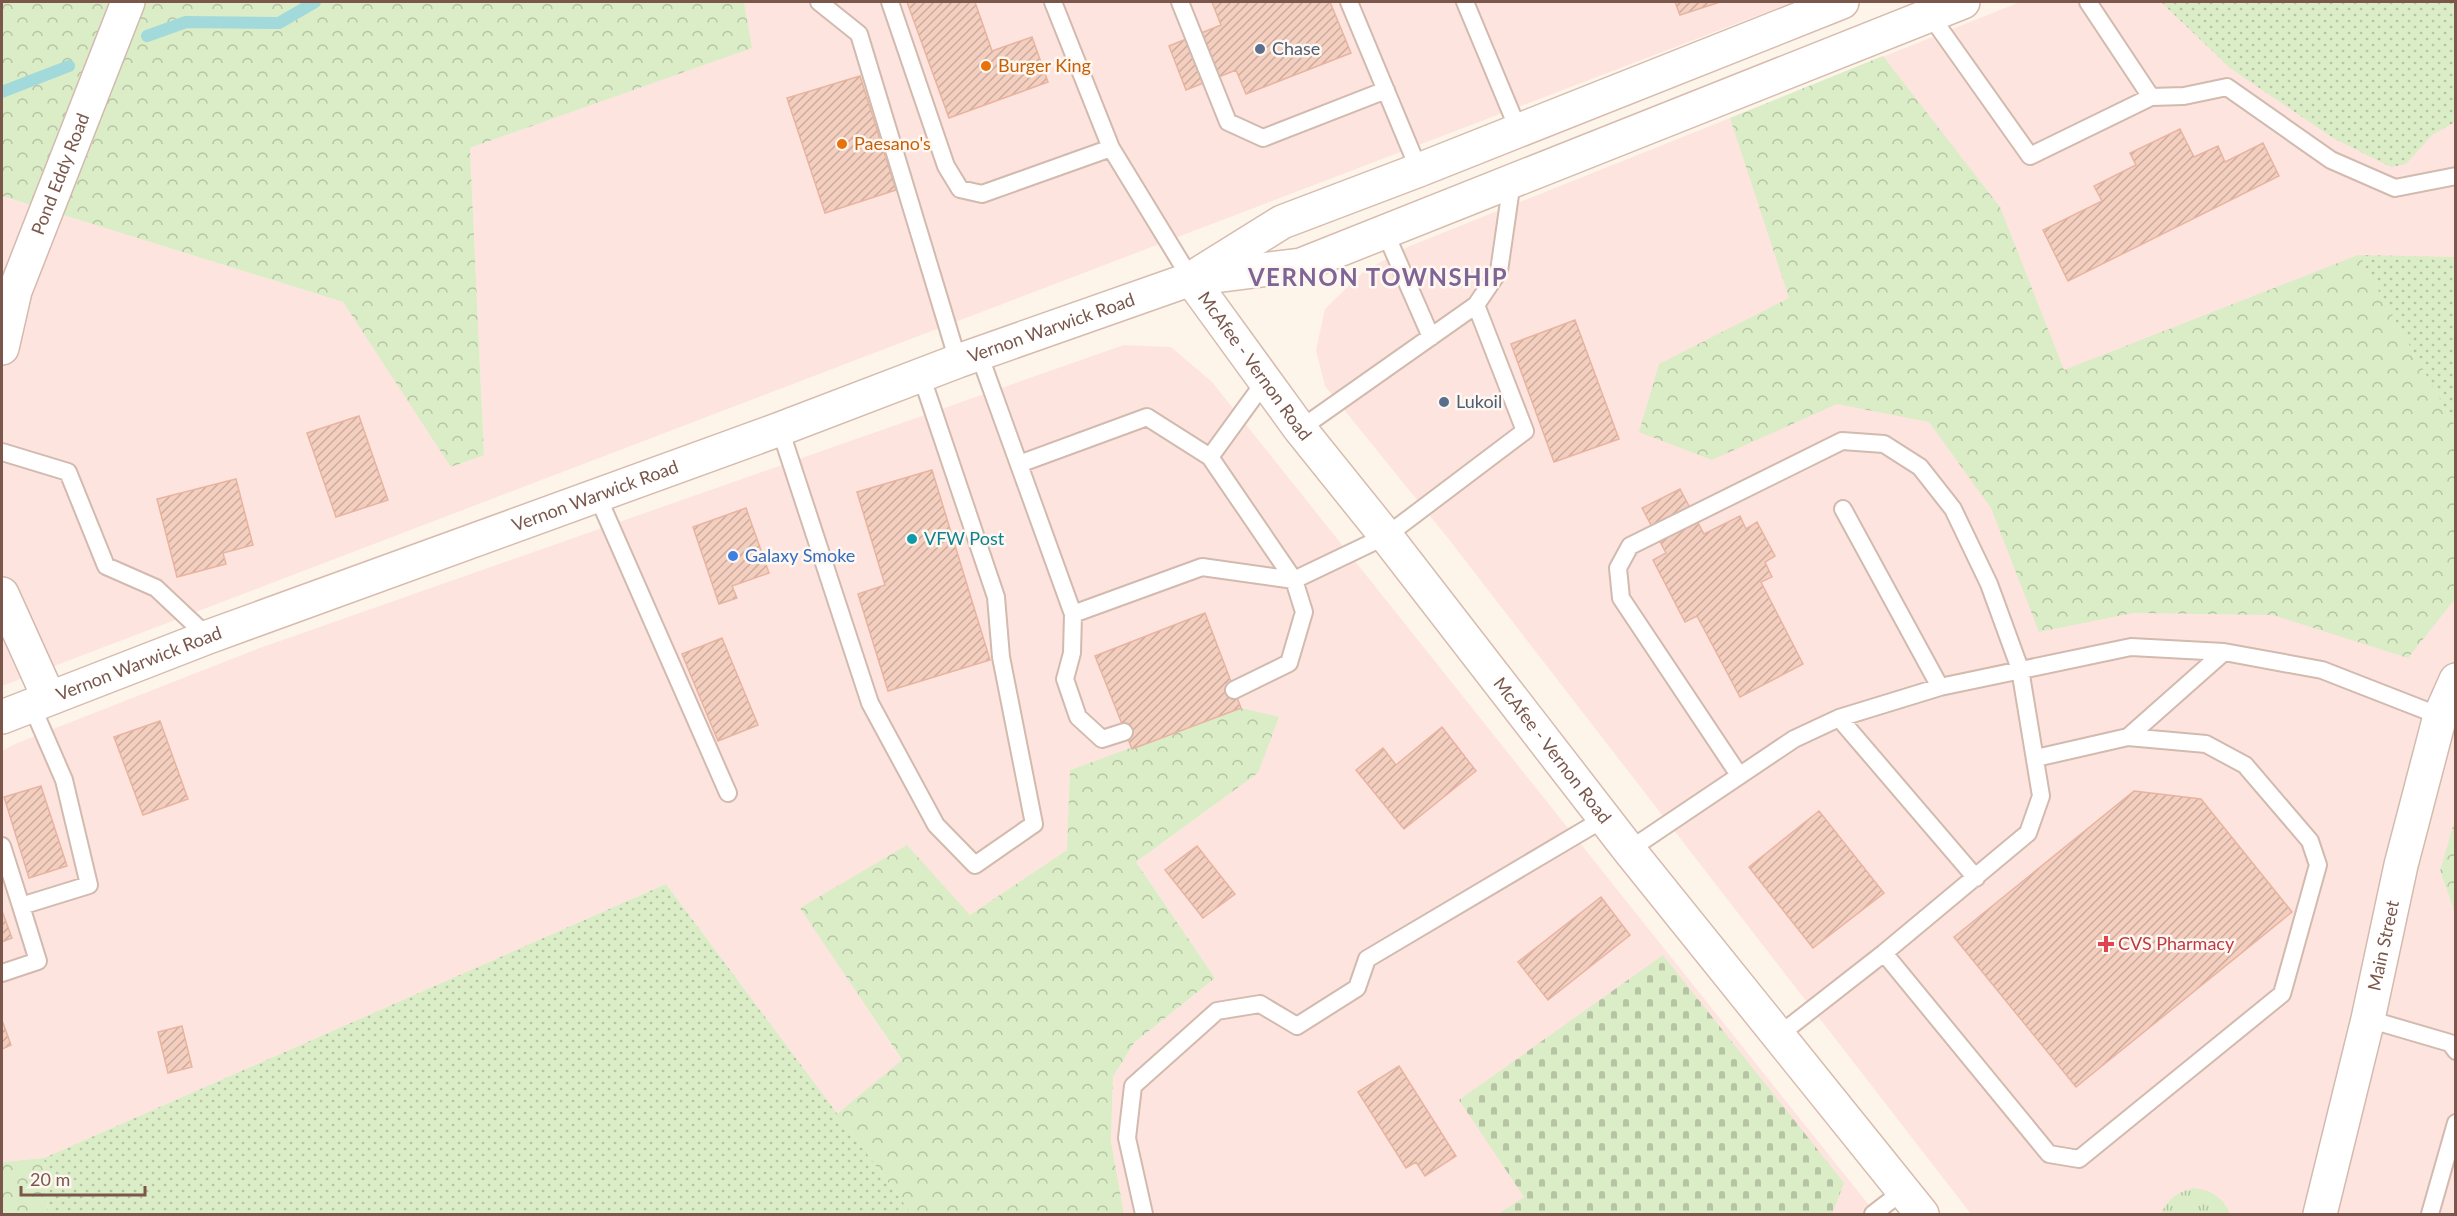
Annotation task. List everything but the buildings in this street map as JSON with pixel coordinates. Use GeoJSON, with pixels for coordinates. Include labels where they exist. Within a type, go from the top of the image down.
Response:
{"type":"FeatureCollection","features":[{"type":"Feature","properties":{"kind":"main road","name":"Pond Eddy Road"},"geometry":{"type":"LineString","coordinates":[[2,348],[15,291],[128,2]]}},
{"type":"Feature","properties":{"kind":"main road"},"geometry":{"type":"LineString","coordinates":[[1191,279],[1301,265],[1963,2]]}},
{"type":"Feature","properties":{"kind":"main road"},"geometry":{"type":"LineString","coordinates":[[1191,279],[1282,222],[1419,170],[1829,4]]}},
{"type":"Feature","properties":{"kind":"main road","name":"Vernon Warwick Road"},"geometry":{"type":"LineString","coordinates":[[2,717],[208,637],[780,429],[968,357],[1191,279]]}},
{"type":"Feature","properties":{"kind":"main road","name":"McAfee - Vernon Road"},"geometry":{"type":"LineString","coordinates":[[1191,279],[1300,429],[1386,536],[1629,850],[1913,1203]]}},
{"type":"Feature","properties":{"kind":"main road"},"geometry":{"type":"LineString","coordinates":[[2,594],[40,701]]}},
{"type":"Feature","properties":{"kind":"main road","name":"Main Street"},"geometry":{"type":"LineString","coordinates":[[2320,1215],[2368,1019],[2401,865],[2440,716],[2456,680]]}},
{"type":"Feature","properties":{"kind":"lane"},"geometry":{"type":"LineString","coordinates":[[819,2],[860,34],[968,357],[1019,464],[1073,614],[1072,653],[1065,679],[1078,717],[1101,739],[1124,732]]}},
{"type":"Feature","properties":{"kind":"lane"},"geometry":{"type":"LineString","coordinates":[[890,2],[946,166],[960,189],[982,194],[1112,148]]}},
{"type":"Feature","properties":{"kind":"lane"},"geometry":{"type":"LineString","coordinates":[[1053,2],[1112,148],[1191,279]]}},
{"type":"Feature","properties":{"kind":"lane"},"geometry":{"type":"LineString","coordinates":[[1180,2],[1228,122],[1263,138],[1386,90]]}},
{"type":"Feature","properties":{"kind":"lane"},"geometry":{"type":"LineString","coordinates":[[1349,2],[1419,170]]}},
{"type":"Feature","properties":{"kind":"lane"},"geometry":{"type":"LineString","coordinates":[[1465,2],[1518,129]]}},
{"type":"Feature","properties":{"kind":"lane"},"geometry":{"type":"LineString","coordinates":[[2088,2],[2151,97]]}},
{"type":"Feature","properties":{"kind":"lane"},"geometry":{"type":"LineString","coordinates":[[1930,15],[2030,156],[2151,97],[2184,96],[2227,87],[2331,160],[2395,188],[2456,176]]}},
{"type":"Feature","properties":{"kind":"lane"},"geometry":{"type":"LineString","coordinates":[[1300,429],[1476,305],[1498,271],[1512,181]]}},
{"type":"Feature","properties":{"kind":"lane"},"geometry":{"type":"LineString","coordinates":[[1385,232],[1431,337]]}},
{"type":"Feature","properties":{"kind":"lane"},"geometry":{"type":"LineString","coordinates":[[1073,614],[1202,567],[1294,580],[1386,536],[1525,431],[1476,305]]}},
{"type":"Feature","properties":{"kind":"lane"},"geometry":{"type":"LineString","coordinates":[[780,429],[870,703],[936,825],[975,865],[1034,824],[1001,657],[996,597],[921,375]]}},
{"type":"Feature","properties":{"kind":"lane"},"geometry":{"type":"LineString","coordinates":[[1210,457],[1266,380]]}},
{"type":"Feature","properties":{"kind":"lane"},"geometry":{"type":"LineString","coordinates":[[1019,464],[1148,417],[1210,457],[1294,580],[1304,612],[1289,663],[1234,690]]}},
{"type":"Feature","properties":{"kind":"lane"},"geometry":{"type":"LineString","coordinates":[[1739,775],[1621,597],[1618,568],[1630,546],[1842,441],[1884,444],[1920,467],[1953,509],[1989,584],[2020,669],[2041,796],[2028,833],[1884,953],[1779,1035]]}},
{"type":"Feature","properties":{"kind":"lane"},"geometry":{"type":"LineString","coordinates":[[2,452],[68,472],[106,566],[156,588],[208,637]]}},
{"type":"Feature","properties":{"kind":"lane"},"geometry":{"type":"LineString","coordinates":[[597,495],[728,793]]}},
{"type":"Feature","properties":{"kind":"lane"},"geometry":{"type":"LineString","coordinates":[[1843,509],[1940,687]]}},
{"type":"Feature","properties":{"kind":"lane"},"geometry":{"type":"LineString","coordinates":[[1629,850],[1794,739],[1839,718],[1940,687],[2131,647],[2224,651],[2322,670],[2440,716]]}},
{"type":"Feature","properties":{"kind":"lane"},"geometry":{"type":"LineString","coordinates":[[2128,737],[2224,651]]}},
{"type":"Feature","properties":{"kind":"lane"},"geometry":{"type":"LineString","coordinates":[[21,906],[89,885],[64,780],[40,701]]}},
{"type":"Feature","properties":{"kind":"lane"},"geometry":{"type":"LineString","coordinates":[[1839,718],[1976,878]]}},
{"type":"Feature","properties":{"kind":"lane"},"geometry":{"type":"LineString","coordinates":[[1884,953],[2049,1154],[2079,1159],[2282,994],[2318,865],[2310,841],[2245,765],[2205,744],[2128,737],[2036,758]]}},
{"type":"Feature","properties":{"kind":"lane"},"geometry":{"type":"LineString","coordinates":[[1144,1215],[1127,1138],[1133,1086],[1217,1011],[1260,1004],[1297,1026],[1357,988],[1367,959],[1605,818]]}},
{"type":"Feature","properties":{"kind":"lane"},"geometry":{"type":"LineString","coordinates":[[2,846],[38,961],[2,973]]}},
{"type":"Feature","properties":{"kind":"lane"},"geometry":{"type":"LineString","coordinates":[[2368,1019],[2450,1043],[2456,1051]]}},
{"type":"Feature","properties":{"kind":"lane"},"geometry":{"type":"LineString","coordinates":[[2430,1215],[2456,1123]]}},
{"type":"Feature","properties":{"kind":"lane"},"geometry":{"type":"LineString","coordinates":[[1873,1215],[1913,1203]]}},
{"type":"Feature","properties":{"kind":"shaded area"},"geometry":{"type":"Polygon","coordinates":[[[744,2],[1793,2],[2,686],[2,196],[343,302],[452,467],[484,454],[470,148],[751,48],[744,2]]]}},
{"type":"Feature","properties":{"kind":"shaded area"},"geometry":{"type":"Polygon","coordinates":[[[2020,2],[2455,2],[2456,819],[2440,871],[2455,913],[2455,1214],[1971,1214],[1447,537],[1325,386],[1316,350],[1325,309],[1363,272],[1410,246],[2020,2]]]}},
{"type":"Feature","properties":{"kind":"shaded area"},"geometry":{"type":"Polygon","coordinates":[[[1124,345],[1171,347],[1212,382],[1876,1214],[1124,1214],[1111,1141],[1113,1077],[1134,1043],[1215,978],[1136,862],[1258,773],[1132,749],[1070,770],[1068,850],[970,915],[801,908],[902,1061],[837,1114],[666,884],[44,1158],[2,1162],[2,751],[257,649],[1124,345]]]}},
{"type":"Feature","properties":{"kind":"green space"},"geometry":{"type":"Polygon","coordinates":[[[2,2],[744,2],[752,48],[470,148],[484,455],[451,467],[343,302],[2,196],[2,2]]]}},
{"type":"Feature","properties":{"kind":"green space"},"geometry":{"type":"Polygon","coordinates":[[[2161,2],[2455,2],[2455,122],[2432,135],[2406,164],[2391,167],[2333,138],[2230,68],[2161,2]]]}},
{"type":"Feature","properties":{"kind":"green space"},"geometry":{"type":"Polygon","coordinates":[[[1883,56],[2000,207],[2064,370],[2358,255],[2455,426],[2455,599],[2408,658],[2273,615],[2133,613],[2039,632],[1991,508],[1929,422],[1837,404],[1712,460],[1639,432],[1659,364],[1789,298],[1730,118],[1883,56]]]}},
{"type":"Feature","properties":{"kind":"green space"},"geometry":{"type":"Polygon","coordinates":[[[2358,255],[2455,257],[2455,426],[2358,255]]]}},
{"type":"Feature","properties":{"kind":"green space"},"geometry":{"type":"Polygon","coordinates":[[[1241,708],[1279,717],[1258,773],[1136,862],[1215,978],[1134,1043],[1113,1077],[1111,1141],[1124,1214],[912,1214],[837,1114],[902,1060],[800,908],[907,845],[970,915],[1067,850],[1070,770],[1241,708]]]}},
{"type":"Feature","properties":{"kind":"green space"},"geometry":{"type":"Polygon","coordinates":[[[2455,819],[2455,913],[2440,871],[2455,819]]]}},
{"type":"Feature","properties":{"kind":"green space"},"geometry":{"type":"Polygon","coordinates":[[[666,884],[912,1214],[48,1214],[44,1158],[666,884]]]}},
{"type":"Feature","properties":{"kind":"green space"},"geometry":{"type":"Polygon","coordinates":[[[1663,955],[1844,1183],[1832,1214],[1498,1214],[1524,1197],[1459,1100],[1663,955]]]}},
{"type":"Feature","properties":{"kind":"green space"},"geometry":{"type":"Polygon","coordinates":[[[44,1158],[48,1214],[2,1214],[2,1162],[44,1158]]]}},
{"type":"Feature","properties":{"kind":"green space"},"geometry":{"type":"Polygon","coordinates":[[[2193,1188],[2216,1195],[2230,1214],[2161,1214],[2166,1204],[2174,1197],[2193,1188]]]}},
{"type":"Feature","properties":{"kind":"waterway"},"geometry":{"type":"LineString","coordinates":[[147,36],[186,22],[279,23],[315,2]]}},
{"type":"Feature","properties":{"kind":"waterway"},"geometry":{"type":"LineString","coordinates":[[2,92],[69,66]]}},
{"type":"Feature","properties":{"kind":"place","name":"Chase"},"geometry":{"type":"Point","coordinates":[1260,49]}},
{"type":"Feature","properties":{"kind":"place","name":"Burger King"},"geometry":{"type":"Point","coordinates":[986,66]}},
{"type":"Feature","properties":{"kind":"place","name":"Paesano's"},"geometry":{"type":"Point","coordinates":[842,144]}},
{"type":"Feature","properties":{"kind":"place","name":"Lukoil"},"geometry":{"type":"Point","coordinates":[1444,402]}},
{"type":"Feature","properties":{"kind":"place","name":"VFW Post"},"geometry":{"type":"Point","coordinates":[912,539]}},
{"type":"Feature","properties":{"kind":"place","name":"Galaxy Smoke"},"geometry":{"type":"Point","coordinates":[733,556]}},
{"type":"Feature","properties":{"kind":"place","name":"CVS Pharmacy"},"geometry":{"type":"Point","coordinates":[2106,944]}},
{"type":"Feature","properties":{"kind":"district","name":"VERNON TOWNSHIP"},"geometry":{"type":"Point","coordinates":[1378,278]}}]}
